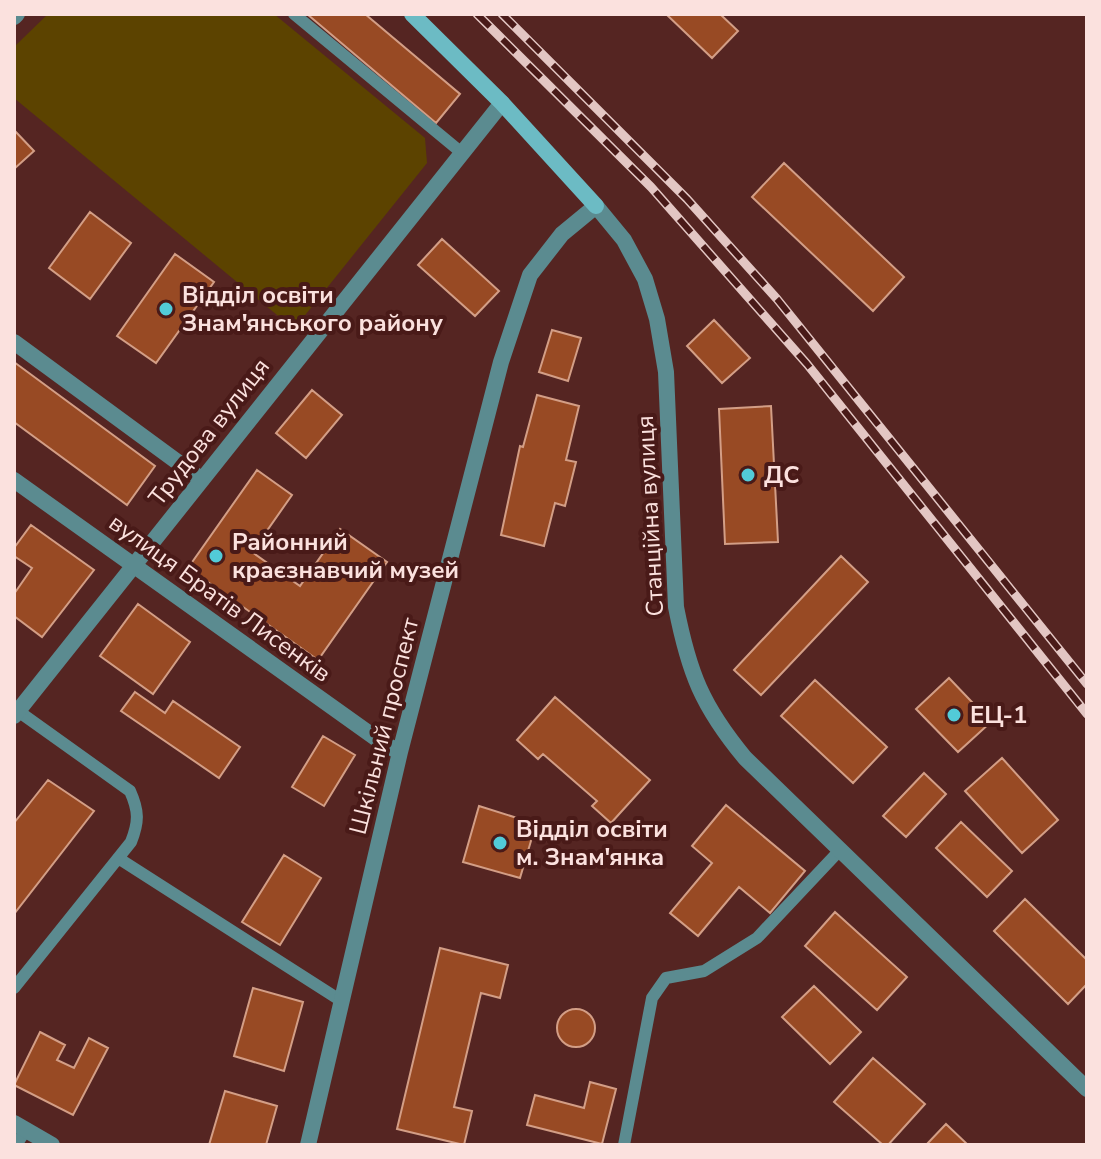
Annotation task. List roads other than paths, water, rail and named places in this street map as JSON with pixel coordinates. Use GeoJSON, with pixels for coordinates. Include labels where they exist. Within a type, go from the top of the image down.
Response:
{"type":"FeatureCollection","features":[{"type":"Feature","properties":{"kind":"street","name":"Станційна вулиця"},"geometry":{"type":"LineString","coordinates":[[412,14],[502,103],[596,206],[631,253],[645,279],[657,319],[666,372],[676,607],[692,672],[704,702],[745,758],[1087,1089]]}},
{"type":"Feature","properties":{"kind":"street","name":"Трудова вулиця"},"geometry":{"type":"LineString","coordinates":[[16,714],[502,103]]}},
{"type":"Feature","properties":{"kind":"street","name":"Шкільний проспект"},"geometry":{"type":"LineString","coordinates":[[308,1145],[400,752],[501,362],[530,275],[562,234],[596,206]]}},
{"type":"Feature","properties":{"kind":"street"},"geometry":{"type":"LineString","coordinates":[[14,342],[202,480]]}},
{"type":"Feature","properties":{"kind":"street","name":"вулиця Братів Лисенків"},"geometry":{"type":"LineString","coordinates":[[14,480],[371,735],[400,752]]}},
{"type":"Feature","properties":{"kind":"street"},"geometry":{"type":"LineString","coordinates":[[20,1126],[52,1145]]}},
{"type":"Feature","properties":{"kind":"lane"},"geometry":{"type":"LineString","coordinates":[[294,14],[462,153]]}},
{"type":"Feature","properties":{"kind":"lane"},"geometry":{"type":"LineString","coordinates":[[14,988],[131,842],[137,826],[138,808],[130,791],[16,714]]}},
{"type":"Feature","properties":{"kind":"lane"},"geometry":{"type":"LineString","coordinates":[[624,1145],[652,998],[666,978],[704,971],[757,938],[840,850]]}},
{"type":"Feature","properties":{"kind":"lane"},"geometry":{"type":"LineString","coordinates":[[118,858],[343,1002]]}},
{"type":"Feature","properties":{"kind":"lane"},"geometry":{"type":"LineString","coordinates":[[16,1145],[20,1126]]}},
{"type":"Feature","properties":{"kind":"railway"},"geometry":{"type":"LineString","coordinates":[[477,14],[651,187],[807,364],[1087,714]]}},
{"type":"Feature","properties":{"kind":"railway"},"geometry":{"type":"LineString","coordinates":[[502,14],[687,199],[777,299],[1087,684]]}},
{"type":"Feature","properties":{"kind":"place","name":"Відділ освіти Знам'янського району"},"geometry":{"type":"Point","coordinates":[166,309]}},
{"type":"Feature","properties":{"kind":"place","name":"ДС"},"geometry":{"type":"Point","coordinates":[748,475]}},
{"type":"Feature","properties":{"kind":"place","name":"Районний краєзнавчий музей"},"geometry":{"type":"Point","coordinates":[216,556]}},
{"type":"Feature","properties":{"kind":"place","name":"ЕЦ-1"},"geometry":{"type":"Point","coordinates":[954,715]}},
{"type":"Feature","properties":{"kind":"place","name":"Відділ освіти м. Знам'янка"},"geometry":{"type":"Point","coordinates":[500,843]}}]}
